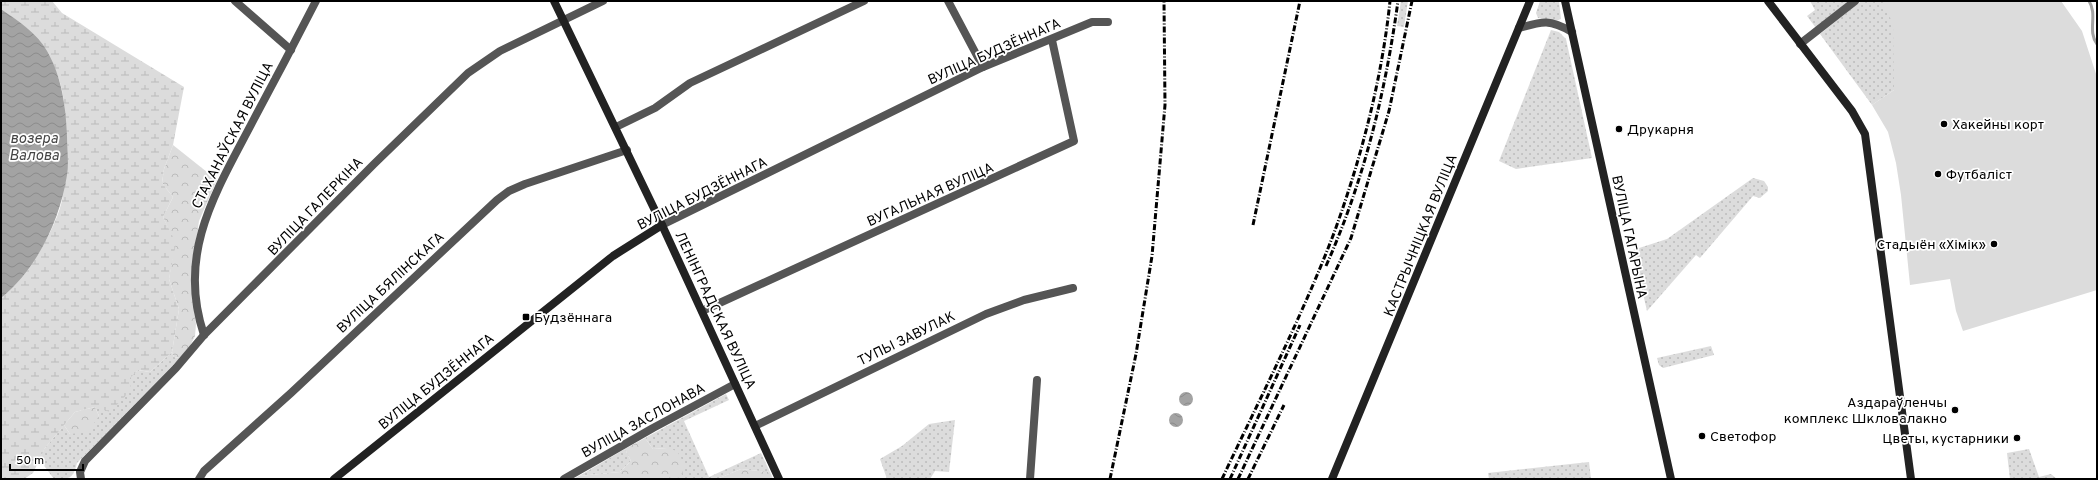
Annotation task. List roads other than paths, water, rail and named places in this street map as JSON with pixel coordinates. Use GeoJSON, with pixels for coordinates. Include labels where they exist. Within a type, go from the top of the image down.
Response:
{"type":"FeatureCollection","features":[{"type":"Feature","properties":{"kind":"street"},"geometry":{"type":"LineString","coordinates":[[235,1],[291,50]]}},
{"type":"Feature","properties":{"kind":"street","name":"СТАХАНАЎСКАЯ ВУЛІЦА"},"geometry":{"type":"LineString","coordinates":[[204,335],[196,303],[195,267],[203,222],[219,186],[316,1]]}},
{"type":"Feature","properties":{"kind":"street","name":"ЛЕНІНГРАДСКАЯ ВУЛІЦА"},"geometry":{"type":"LineString","coordinates":[[554,1],[627,150],[779,479]]}},
{"type":"Feature","properties":{"kind":"street","name":"ВУЛІЦА ГАЛЕРКІНА"},"geometry":{"type":"LineString","coordinates":[[81,476],[85,461],[176,368],[204,335],[374,164],[468,73],[500,51],[603,1]]}},
{"type":"Feature","properties":{"kind":"street"},"geometry":{"type":"LineString","coordinates":[[616,127],[655,108],[690,83],[864,1]]}},
{"type":"Feature","properties":{"kind":"street"},"geometry":{"type":"LineString","coordinates":[[948,1],[983,67]]}},
{"type":"Feature","properties":{"kind":"street","name":"КАСТРЫЧНІЦКАЯ ВУЛІЦА"},"geometry":{"type":"LineString","coordinates":[[1332,479],[1530,1]]}},
{"type":"Feature","properties":{"kind":"street","name":"ВУЛІЦА ГАГАРЫНА"},"geometry":{"type":"LineString","coordinates":[[1565,1],[1671,479]]}},
{"type":"Feature","properties":{"kind":"street"},"geometry":{"type":"LineString","coordinates":[[1768,1],[1852,111],[1864,134],[1911,479]]}},
{"type":"Feature","properties":{"kind":"street"},"geometry":{"type":"LineString","coordinates":[[1800,44],[1855,1]]}},
{"type":"Feature","properties":{"kind":"street","name":"ВУЛІЦА БУДЗЁННАГА"},"geometry":{"type":"LineString","coordinates":[[334,479],[613,256],[662,225],[983,67],[1052,40],[1092,22],[1108,22]]}},
{"type":"Feature","properties":{"kind":"street"},"geometry":{"type":"LineString","coordinates":[[1519,28],[1539,22],[1550,22],[1572,32]]}},
{"type":"Feature","properties":{"kind":"street","name":"ВУГАЛЬНАЯ ВУЛІЦА"},"geometry":{"type":"LineString","coordinates":[[702,311],[1074,141],[1052,40]]}},
{"type":"Feature","properties":{"kind":"street","name":"ВУЛІЦА БЯЛІНСКАГА"},"geometry":{"type":"LineString","coordinates":[[199,479],[204,471],[291,393],[496,200],[525,184],[627,150]]}},
{"type":"Feature","properties":{"kind":"street","name":"ТУПЫ ЗАВУЛАК"},"geometry":{"type":"LineString","coordinates":[[755,426],[986,314],[1024,300],[1073,288]]}},
{"type":"Feature","properties":{"kind":"street"},"geometry":{"type":"LineString","coordinates":[[1030,479],[1037,380]]}},
{"type":"Feature","properties":{"kind":"street","name":"ВУЛІЦА ЗАСЛОНАВА"},"geometry":{"type":"LineString","coordinates":[[564,479],[653,428],[735,384]]}},
{"type":"Feature","properties":{"kind":"water","name":"возера Валова"},"geometry":{"type":"Polygon","coordinates":[[[1,9],[33,33],[43,45],[52,61],[60,82],[64,104],[68,161],[64,192],[53,226],[26,273],[1,298],[1,9]]]}},
{"type":"Feature","properties":{"kind":"water"},"geometry":{"type":"Polygon","coordinates":[[[1186,392],[1191,394],[1193,399],[1191,404],[1186,406],[1181,404],[1179,399],[1181,394],[1186,392]]]}},
{"type":"Feature","properties":{"kind":"water"},"geometry":{"type":"Polygon","coordinates":[[[1176,413],[1181,415],[1183,420],[1181,425],[1176,427],[1171,425],[1169,420],[1171,415],[1176,413]]]}},
{"type":"Feature","properties":{"kind":"waterway"},"geometry":{"type":"LineString","coordinates":[[2089,1],[2093,12],[2093,34],[2097,44]]}},
{"type":"Feature","properties":{"kind":"railway"},"geometry":{"type":"LineString","coordinates":[[1110,479],[1136,354],[1152,256],[1165,105],[1164,1]]}},
{"type":"Feature","properties":{"kind":"railway"},"geometry":{"type":"LineString","coordinates":[[1253,225],[1300,1]]}},
{"type":"Feature","properties":{"kind":"railway"},"geometry":{"type":"LineString","coordinates":[[1222,479],[1295,326],[1322,264],[1344,205],[1361,148],[1376,89],[1382,60],[1390,1]]}},
{"type":"Feature","properties":{"kind":"railway"},"geometry":{"type":"LineString","coordinates":[[1326,266],[1362,169],[1380,103],[1398,1]]}},
{"type":"Feature","properties":{"kind":"railway"},"geometry":{"type":"LineString","coordinates":[[1238,479],[1351,238],[1389,111],[1412,1]]}},
{"type":"Feature","properties":{"kind":"railway"},"geometry":{"type":"LineString","coordinates":[[1230,479],[1300,325]]}},
{"type":"Feature","properties":{"kind":"railway"},"geometry":{"type":"LineString","coordinates":[[1248,479],[1284,405]]}},
{"type":"Feature","properties":{"kind":"place","name":"Хакейны корт"},"geometry":{"type":"Point","coordinates":[1944,124]}},
{"type":"Feature","properties":{"kind":"place","name":"Друкарня"},"geometry":{"type":"Point","coordinates":[1619,129]}},
{"type":"Feature","properties":{"kind":"place","name":"Футбаліст"},"geometry":{"type":"Point","coordinates":[1938,174]}},
{"type":"Feature","properties":{"kind":"place","name":"Стадыён «Хімік»"},"geometry":{"type":"Point","coordinates":[1994,244]}},
{"type":"Feature","properties":{"kind":"place","name":"Будзённага"},"geometry":{"type":"Point","coordinates":[526,317]}},
{"type":"Feature","properties":{"kind":"place","name":"Аздараўленчы комплекс Шкловалакно"},"geometry":{"type":"Point","coordinates":[1955,410]}},
{"type":"Feature","properties":{"kind":"place","name":"Светофор"},"geometry":{"type":"Point","coordinates":[1702,436]}},
{"type":"Feature","properties":{"kind":"place","name":"Цветы, кустарники"},"geometry":{"type":"Point","coordinates":[2017,438]}}]}
